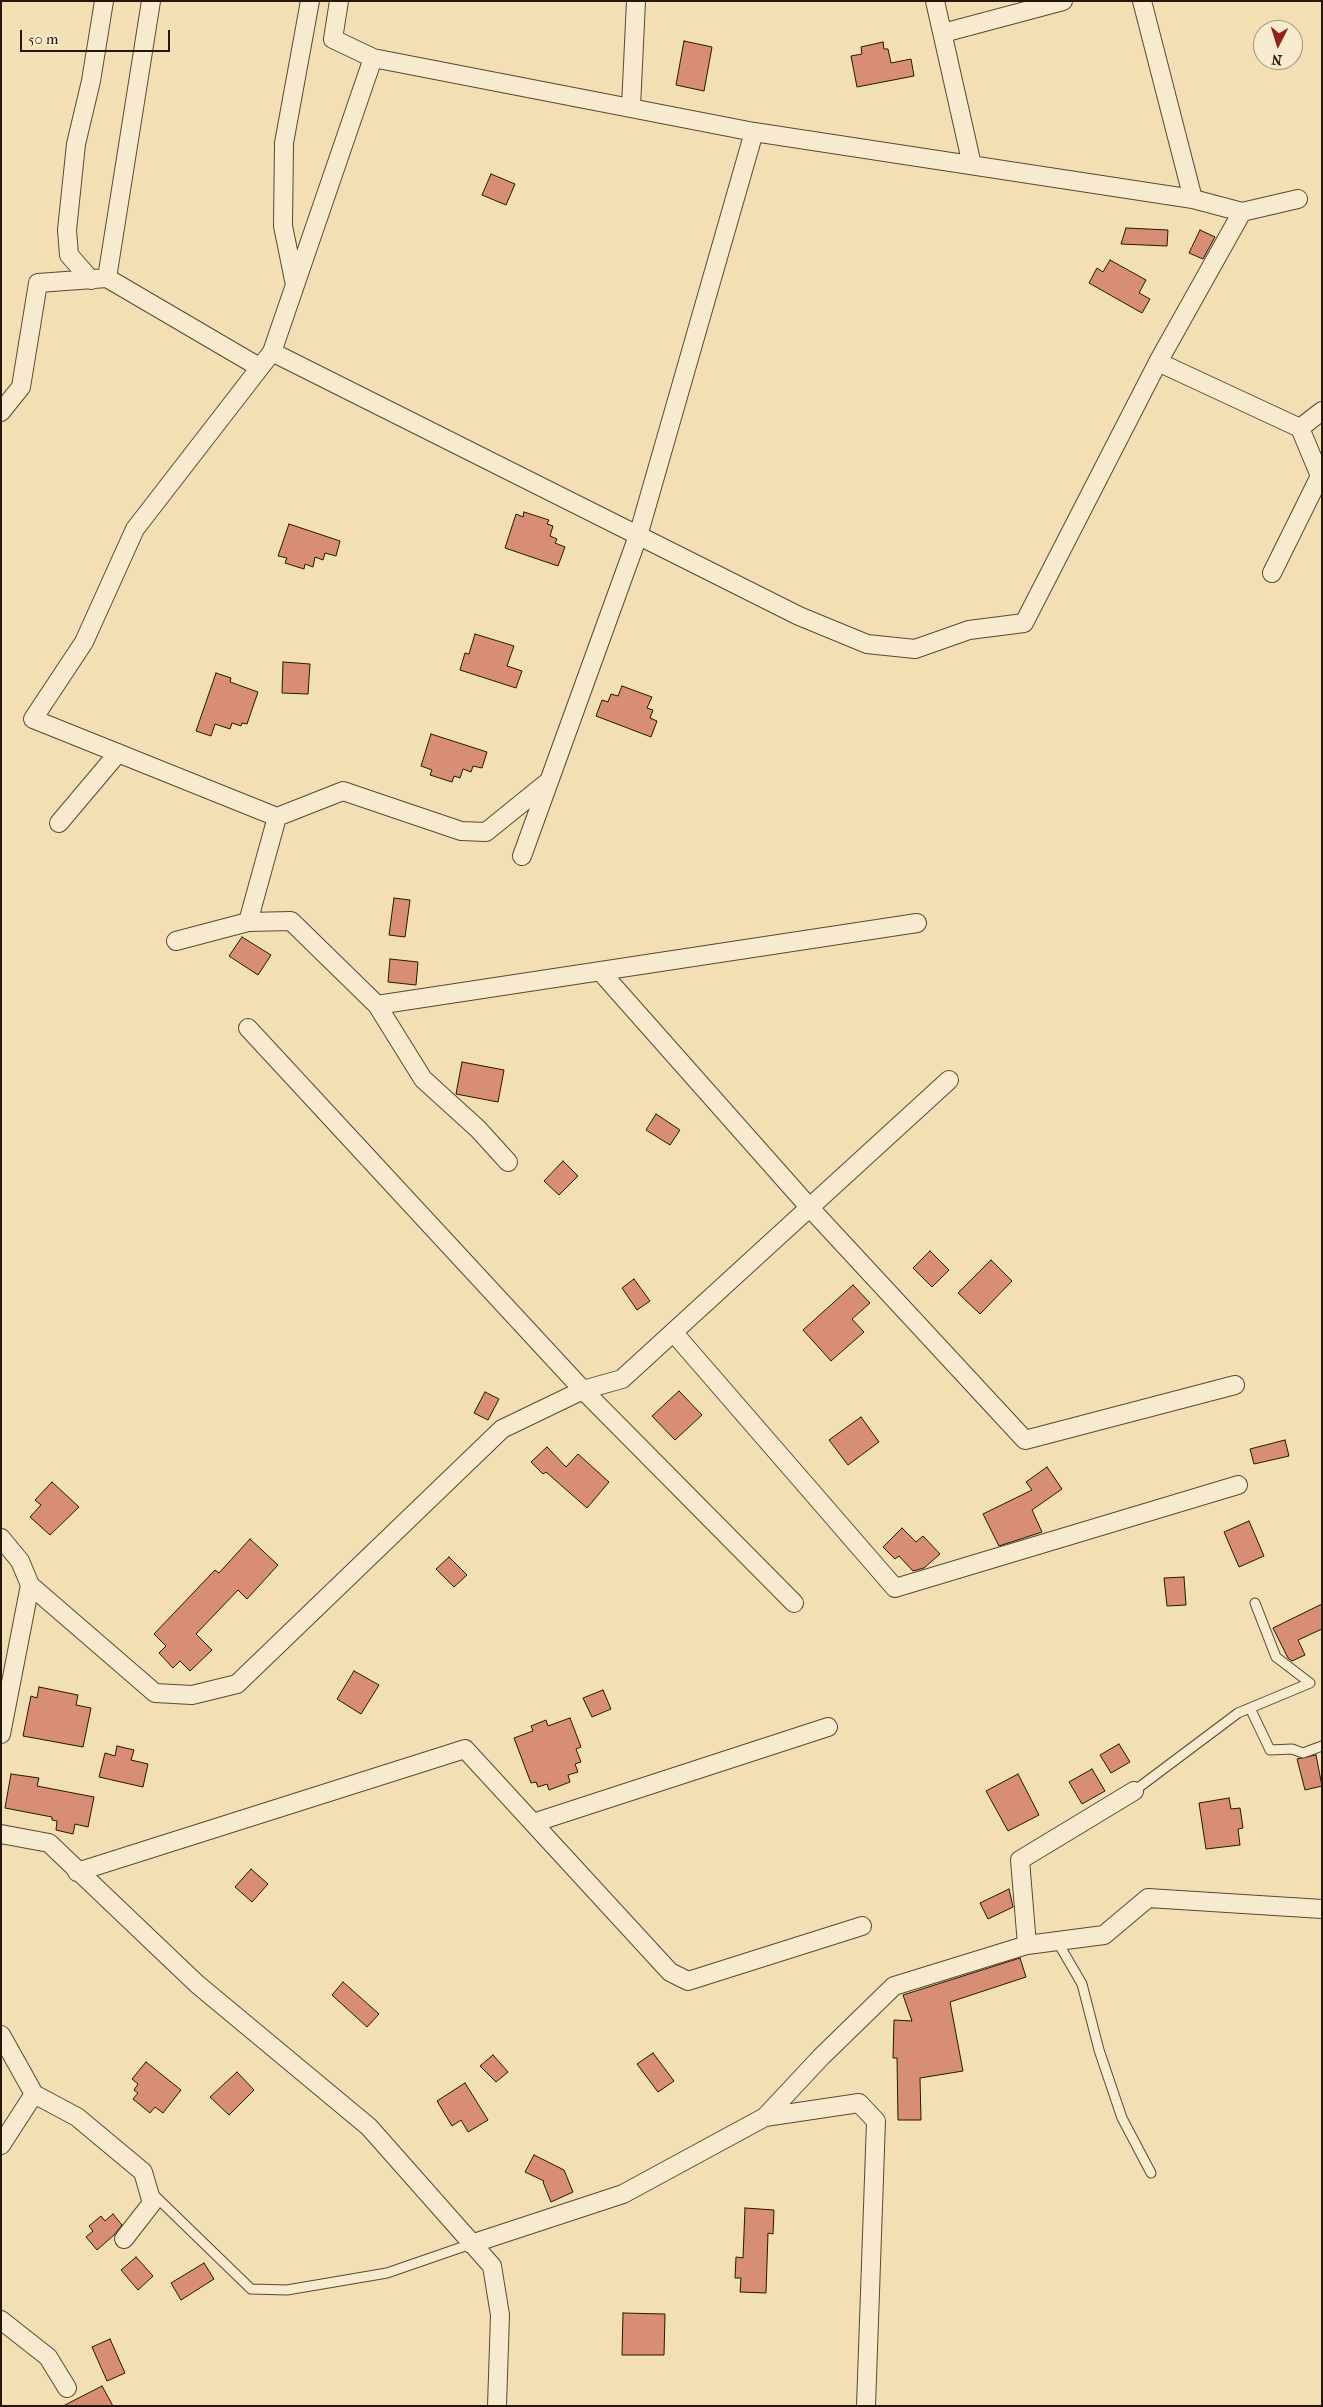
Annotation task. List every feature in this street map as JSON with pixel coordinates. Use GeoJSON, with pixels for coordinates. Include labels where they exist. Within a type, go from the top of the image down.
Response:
{"type":"FeatureCollection","features":[{"type":"Feature","properties":{"kind":"street"},"geometry":{"type":"LineString","coordinates":[[104,1],[91,81],[76,144],[67,230],[68,255],[99,279],[259,366]]}},
{"type":"Feature","properties":{"kind":"street"},"geometry":{"type":"LineString","coordinates":[[99,279],[151,1]]}},
{"type":"Feature","properties":{"kind":"street"},"geometry":{"type":"LineString","coordinates":[[295,286],[283,226],[284,143],[310,1]]}},
{"type":"Feature","properties":{"kind":"street"},"geometry":{"type":"LineString","coordinates":[[338,1],[333,39],[373,58],[754,132],[1193,199],[1242,212],[1298,199]]}},
{"type":"Feature","properties":{"kind":"street"},"geometry":{"type":"LineString","coordinates":[[631,107],[636,1]]}},
{"type":"Feature","properties":{"kind":"street"},"geometry":{"type":"LineString","coordinates":[[936,1],[972,165]]}},
{"type":"Feature","properties":{"kind":"street"},"geometry":{"type":"LineString","coordinates":[[944,33],[1063,1]]}},
{"type":"Feature","properties":{"kind":"street"},"geometry":{"type":"LineString","coordinates":[[1142,1],[1193,199]]}},
{"type":"Feature","properties":{"kind":"street"},"geometry":{"type":"LineString","coordinates":[[373,58],[272,352],[259,366],[135,529],[84,642],[33,719],[277,817],[342,791],[461,831],[486,832],[550,780]]}},
{"type":"Feature","properties":{"kind":"street"},"geometry":{"type":"LineString","coordinates":[[522,856],[638,536],[754,132]]}},
{"type":"Feature","properties":{"kind":"street"},"geometry":{"type":"LineString","coordinates":[[272,352],[799,616],[867,644],[915,649],[969,630],[1024,623],[1158,362],[1242,212]]}},
{"type":"Feature","properties":{"kind":"street"},"geometry":{"type":"LineString","coordinates":[[1,412],[20,387],[38,283],[99,279]]}},
{"type":"Feature","properties":{"kind":"street"},"geometry":{"type":"LineString","coordinates":[[1158,362],[1300,428],[1320,476],[1272,573]]}},
{"type":"Feature","properties":{"kind":"street"},"geometry":{"type":"LineString","coordinates":[[1300,428],[1322,411]]}},
{"type":"Feature","properties":{"kind":"street"},"geometry":{"type":"LineString","coordinates":[[59,823],[118,753]]}},
{"type":"Feature","properties":{"kind":"street"},"geometry":{"type":"LineString","coordinates":[[248,922],[277,817]]}},
{"type":"Feature","properties":{"kind":"street"},"geometry":{"type":"LineString","coordinates":[[176,940],[248,922],[291,921],[377,1005],[423,1079],[478,1129],[508,1162]]}},
{"type":"Feature","properties":{"kind":"street"},"geometry":{"type":"LineString","coordinates":[[377,1005],[918,923]]}},
{"type":"Feature","properties":{"kind":"street"},"geometry":{"type":"LineString","coordinates":[[600,971],[810,1208],[1025,1440],[1235,1385]]}},
{"type":"Feature","properties":{"kind":"street"},"geometry":{"type":"LineString","coordinates":[[248,1028],[583,1390],[794,1603]]}},
{"type":"Feature","properties":{"kind":"street"},"geometry":{"type":"LineString","coordinates":[[1,1538],[20,1561],[30,1585],[155,1693],[192,1695],[237,1684],[502,1429],[583,1390],[622,1380],[949,1080]]}},
{"type":"Feature","properties":{"kind":"street"},"geometry":{"type":"LineString","coordinates":[[673,1332],[894,1588],[1238,1485]]}},
{"type":"Feature","properties":{"kind":"street"},"geometry":{"type":"LineString","coordinates":[[1,1734],[30,1585]]}},
{"type":"Feature","properties":{"kind":"street"},"geometry":{"type":"LineString","coordinates":[[533,1823],[828,1727]]}},
{"type":"Feature","properties":{"kind":"street"},"geometry":{"type":"LineString","coordinates":[[77,1872],[465,1749],[670,1972],[688,1981],[862,1926]]}},
{"type":"Feature","properties":{"kind":"street"},"geometry":{"type":"LineString","coordinates":[[1027,1945],[1020,1860],[1134,1791]]}},
{"type":"Feature","properties":{"kind":"street"},"geometry":{"type":"LineString","coordinates":[[1,1834],[49,1843],[77,1872],[197,1984],[369,2127],[492,2266],[500,2315],[497,2406]]}},
{"type":"Feature","properties":{"kind":"street"},"geometry":{"type":"LineString","coordinates":[[471,2244],[623,2194],[766,2117],[821,2057],[894,1986],[1027,1945],[1104,1935],[1148,1898],[1322,1909]]}},
{"type":"Feature","properties":{"kind":"street"},"geometry":{"type":"LineString","coordinates":[[1,2036],[34,2094],[77,2117],[143,2172],[152,2204],[124,2239]]}},
{"type":"Feature","properties":{"kind":"street"},"geometry":{"type":"LineString","coordinates":[[1,2145],[34,2094]]}},
{"type":"Feature","properties":{"kind":"street"},"geometry":{"type":"LineString","coordinates":[[766,2117],[859,2103],[876,2121],[866,2406]]}},
{"type":"Feature","properties":{"kind":"street"},"geometry":{"type":"LineString","coordinates":[[1,2320],[48,2357],[67,2388]]}},
{"type":"Feature","properties":{"kind":"lane"},"geometry":{"type":"LineString","coordinates":[[1134,1791],[1238,1713],[1310,1683],[1276,1657],[1255,1603]]}},
{"type":"Feature","properties":{"kind":"lane"},"geometry":{"type":"LineString","coordinates":[[1250,1708],[1270,1750],[1292,1749],[1303,1752],[1322,1746]]}},
{"type":"Feature","properties":{"kind":"lane"},"geometry":{"type":"LineString","coordinates":[[1057,1941],[1082,1984],[1099,2050],[1122,2118],[1151,2173]]}},
{"type":"Feature","properties":{"kind":"lane"},"geometry":{"type":"LineString","coordinates":[[152,2192],[251,2289],[287,2290],[387,2273],[471,2244]]}},
{"type":"Feature","properties":{"kind":"building"},"geometry":{"type":"Polygon","coordinates":[[[684,41],[712,47],[704,91],[676,85],[684,41]]]}},
{"type":"Feature","properties":{"kind":"building"},"geometry":{"type":"Polygon","coordinates":[[[883,42],[884,49],[888,49],[891,63],[911,59],[914,76],[857,87],[851,56],[862,54],[861,47],[883,42]]]}},
{"type":"Feature","properties":{"kind":"building"},"geometry":{"type":"Polygon","coordinates":[[[491,174],[515,184],[506,205],[482,195],[491,174]]]}},
{"type":"Feature","properties":{"kind":"building"},"geometry":{"type":"Polygon","coordinates":[[[1126,228],[1168,230],[1167,246],[1121,244],[1126,228]]]}},
{"type":"Feature","properties":{"kind":"building"},"geometry":{"type":"Polygon","coordinates":[[[1200,230],[1215,237],[1203,259],[1189,253],[1200,230]]]}},
{"type":"Feature","properties":{"kind":"building"},"geometry":{"type":"Polygon","coordinates":[[[1110,260],[1146,280],[1139,293],[1150,299],[1142,313],[1089,283],[1097,268],[1103,272],[1110,260]]]}},
{"type":"Feature","properties":{"kind":"building"},"geometry":{"type":"Polygon","coordinates":[[[524,512],[549,520],[547,524],[553,526],[550,536],[557,539],[555,543],[565,547],[558,566],[505,548],[516,514],[523,517],[524,512]]]}},
{"type":"Feature","properties":{"kind":"building"},"geometry":{"type":"Polygon","coordinates":[[[289,524],[340,541],[336,556],[325,553],[323,560],[315,557],[313,567],[305,564],[304,569],[285,563],[287,558],[278,556],[289,524]]]}},
{"type":"Feature","properties":{"kind":"building"},"geometry":{"type":"Polygon","coordinates":[[[475,634],[514,646],[507,666],[522,671],[516,688],[460,670],[465,653],[469,654],[475,634]]]}},
{"type":"Feature","properties":{"kind":"building"},"geometry":{"type":"Polygon","coordinates":[[[283,662],[310,664],[308,694],[282,693],[283,662]]]}},
{"type":"Feature","properties":{"kind":"building"},"geometry":{"type":"Polygon","coordinates":[[[216,673],[231,678],[230,682],[258,692],[247,724],[242,723],[241,726],[232,723],[230,729],[215,724],[211,736],[196,731],[216,673]]]}},
{"type":"Feature","properties":{"kind":"building"},"geometry":{"type":"Polygon","coordinates":[[[622,686],[652,697],[647,708],[653,710],[650,718],[657,721],[651,737],[596,716],[602,700],[608,702],[611,694],[618,696],[622,686]]]}},
{"type":"Feature","properties":{"kind":"building"},"geometry":{"type":"Polygon","coordinates":[[[431,734],[487,752],[482,768],[473,766],[471,772],[463,769],[460,778],[454,776],[452,782],[430,775],[432,770],[421,766],[431,734]]]}},
{"type":"Feature","properties":{"kind":"building"},"geometry":{"type":"Polygon","coordinates":[[[394,898],[410,900],[405,937],[389,935],[394,898]]]}},
{"type":"Feature","properties":{"kind":"building"},"geometry":{"type":"Polygon","coordinates":[[[242,937],[271,955],[258,975],[229,956],[242,937]]]}},
{"type":"Feature","properties":{"kind":"building"},"geometry":{"type":"Polygon","coordinates":[[[390,959],[418,962],[416,985],[388,982],[390,959]]]}},
{"type":"Feature","properties":{"kind":"building"},"geometry":{"type":"Polygon","coordinates":[[[462,1062],[504,1070],[498,1102],[456,1094],[462,1062]]]}},
{"type":"Feature","properties":{"kind":"building"},"geometry":{"type":"Polygon","coordinates":[[[656,1114],[680,1130],[670,1145],[646,1130],[656,1114]]]}},
{"type":"Feature","properties":{"kind":"building"},"geometry":{"type":"Polygon","coordinates":[[[563,1161],[578,1176],[559,1195],[544,1181],[563,1161]]]}},
{"type":"Feature","properties":{"kind":"building"},"geometry":{"type":"Polygon","coordinates":[[[930,1251],[949,1270],[932,1287],[913,1268],[930,1251]]]}},
{"type":"Feature","properties":{"kind":"building"},"geometry":{"type":"Polygon","coordinates":[[[991,1260],[1012,1281],[980,1314],[958,1293],[991,1260]]]}},
{"type":"Feature","properties":{"kind":"building"},"geometry":{"type":"Polygon","coordinates":[[[634,1279],[650,1301],[637,1310],[622,1288],[634,1279]]]}},
{"type":"Feature","properties":{"kind":"building"},"geometry":{"type":"Polygon","coordinates":[[[853,1285],[870,1303],[852,1319],[864,1332],[831,1361],[803,1330],[853,1285]]]}},
{"type":"Feature","properties":{"kind":"building"},"geometry":{"type":"Polygon","coordinates":[[[679,1391],[702,1415],[675,1440],[652,1416],[679,1391]]]}},
{"type":"Feature","properties":{"kind":"building"},"geometry":{"type":"Polygon","coordinates":[[[485,1392],[499,1399],[488,1420],[474,1413],[485,1392]]]}},
{"type":"Feature","properties":{"kind":"building"},"geometry":{"type":"Polygon","coordinates":[[[861,1417],[879,1442],[848,1465],[829,1440],[861,1417]]]}},
{"type":"Feature","properties":{"kind":"building"},"geometry":{"type":"Polygon","coordinates":[[[1285,1440],[1289,1456],[1254,1464],[1250,1449],[1285,1440]]]}},
{"type":"Feature","properties":{"kind":"building"},"geometry":{"type":"Polygon","coordinates":[[[547,1447],[566,1467],[578,1454],[609,1482],[587,1508],[546,1472],[543,1474],[531,1462],[547,1447]]]}},
{"type":"Feature","properties":{"kind":"building"},"geometry":{"type":"Polygon","coordinates":[[[1047,1467],[1062,1489],[1032,1510],[1042,1532],[999,1546],[983,1514],[1032,1490],[1026,1482],[1047,1467]]]}},
{"type":"Feature","properties":{"kind":"building"},"geometry":{"type":"Polygon","coordinates":[[[52,1482],[79,1507],[50,1535],[30,1517],[41,1505],[35,1500],[52,1482]]]}},
{"type":"Feature","properties":{"kind":"building"},"geometry":{"type":"Polygon","coordinates":[[[1249,1521],[1264,1556],[1239,1567],[1224,1532],[1249,1521]]]}},
{"type":"Feature","properties":{"kind":"building"},"geometry":{"type":"Polygon","coordinates":[[[902,1528],[916,1542],[923,1536],[940,1554],[924,1568],[913,1571],[899,1556],[895,1559],[883,1547],[902,1528]]]}},
{"type":"Feature","properties":{"kind":"building"},"geometry":{"type":"Polygon","coordinates":[[[250,1539],[278,1565],[247,1599],[238,1590],[196,1634],[212,1650],[190,1671],[180,1661],[173,1668],[159,1653],[166,1646],[154,1634],[215,1570],[219,1573],[250,1539]]]}},
{"type":"Feature","properties":{"kind":"building"},"geometry":{"type":"Polygon","coordinates":[[[449,1557],[467,1575],[454,1587],[436,1569],[449,1557]]]}},
{"type":"Feature","properties":{"kind":"building"},"geometry":{"type":"Polygon","coordinates":[[[1184,1577],[1186,1605],[1167,1606],[1164,1578],[1184,1577]]]}},
{"type":"Feature","properties":{"kind":"building"},"geometry":{"type":"Polygon","coordinates":[[[1322,1604],[1322,1629],[1298,1640],[1305,1655],[1292,1661],[1288,1658],[1273,1628],[1322,1604]]]}},
{"type":"Feature","properties":{"kind":"building"},"geometry":{"type":"Polygon","coordinates":[[[354,1671],[379,1685],[361,1714],[337,1699],[354,1671]]]}},
{"type":"Feature","properties":{"kind":"building"},"geometry":{"type":"Polygon","coordinates":[[[39,1687],[78,1695],[76,1705],[91,1708],[83,1747],[23,1736],[31,1696],[37,1698],[39,1687]]]}},
{"type":"Feature","properties":{"kind":"building"},"geometry":{"type":"Polygon","coordinates":[[[603,1690],[611,1709],[592,1717],[583,1698],[603,1690]]]}},
{"type":"Feature","properties":{"kind":"building"},"geometry":{"type":"Polygon","coordinates":[[[570,1718],[581,1747],[576,1749],[581,1762],[575,1764],[578,1772],[568,1775],[570,1782],[549,1790],[547,1784],[538,1787],[536,1782],[531,1783],[514,1738],[533,1731],[531,1726],[546,1720],[548,1726],[570,1718]]]}},
{"type":"Feature","properties":{"kind":"building"},"geometry":{"type":"Polygon","coordinates":[[[1119,1744],[1130,1762],[1111,1773],[1100,1755],[1119,1744]]]}},
{"type":"Feature","properties":{"kind":"building"},"geometry":{"type":"Polygon","coordinates":[[[117,1746],[134,1750],[131,1760],[148,1764],[143,1787],[99,1777],[105,1753],[115,1756],[117,1746]]]}},
{"type":"Feature","properties":{"kind":"building"},"geometry":{"type":"Polygon","coordinates":[[[1316,1755],[1322,1786],[1305,1790],[1297,1759],[1316,1755]]]}},
{"type":"Feature","properties":{"kind":"building"},"geometry":{"type":"Polygon","coordinates":[[[1092,1769],[1105,1791],[1082,1804],[1069,1782],[1092,1769]]]}},
{"type":"Feature","properties":{"kind":"building"},"geometry":{"type":"Polygon","coordinates":[[[11,1774],[39,1778],[37,1786],[94,1797],[88,1827],[75,1824],[73,1834],[56,1830],[57,1821],[52,1820],[52,1817],[5,1808],[11,1774]]]}},
{"type":"Feature","properties":{"kind":"building"},"geometry":{"type":"Polygon","coordinates":[[[1018,1774],[1039,1815],[1008,1831],[986,1791],[1018,1774]]]}},
{"type":"Feature","properties":{"kind":"building"},"geometry":{"type":"Polygon","coordinates":[[[1229,1798],[1231,1809],[1240,1808],[1243,1828],[1238,1829],[1240,1845],[1206,1849],[1199,1803],[1229,1798]]]}},
{"type":"Feature","properties":{"kind":"building"},"geometry":{"type":"Polygon","coordinates":[[[251,1869],[268,1884],[252,1902],[235,1887],[251,1869]]]}},
{"type":"Feature","properties":{"kind":"building"},"geometry":{"type":"Polygon","coordinates":[[[1009,1889],[1013,1907],[988,1919],[980,1903],[1009,1889]]]}},
{"type":"Feature","properties":{"kind":"building"},"geometry":{"type":"Polygon","coordinates":[[[1020,1958],[1026,1977],[950,2002],[963,2071],[920,2078],[921,2120],[898,2120],[897,2058],[893,2058],[894,2020],[912,2021],[903,1995],[1020,1958]]]}},
{"type":"Feature","properties":{"kind":"building"},"geometry":{"type":"Polygon","coordinates":[[[343,1982],[379,2014],[367,2027],[332,1995],[343,1982]]]}},
{"type":"Feature","properties":{"kind":"building"},"geometry":{"type":"Polygon","coordinates":[[[653,2053],[674,2081],[658,2092],[637,2064],[653,2053]]]}},
{"type":"Feature","properties":{"kind":"building"},"geometry":{"type":"Polygon","coordinates":[[[493,2055],[508,2072],[496,2082],[480,2066],[493,2055]]]}},
{"type":"Feature","properties":{"kind":"building"},"geometry":{"type":"Polygon","coordinates":[[[146,2062],[181,2090],[163,2113],[155,2107],[150,2113],[133,2099],[138,2093],[134,2090],[138,2084],[132,2079],[146,2062]]]}},
{"type":"Feature","properties":{"kind":"building"},"geometry":{"type":"Polygon","coordinates":[[[237,2072],[254,2090],[229,2115],[210,2097],[237,2072]]]}},
{"type":"Feature","properties":{"kind":"building"},"geometry":{"type":"Polygon","coordinates":[[[465,2083],[488,2120],[468,2132],[461,2120],[452,2126],[437,2101],[465,2083]]]}},
{"type":"Feature","properties":{"kind":"building"},"geometry":{"type":"Polygon","coordinates":[[[534,2155],[564,2170],[573,2192],[551,2202],[544,2181],[525,2172],[534,2155]]]}},
{"type":"Feature","properties":{"kind":"building"},"geometry":{"type":"Polygon","coordinates":[[[745,2208],[774,2210],[773,2234],[768,2233],[766,2293],[740,2292],[741,2278],[735,2278],[736,2257],[743,2258],[745,2208]]]}},
{"type":"Feature","properties":{"kind":"building"},"geometry":{"type":"Polygon","coordinates":[[[113,2214],[122,2225],[97,2250],[86,2237],[93,2231],[89,2226],[101,2216],[105,2221],[113,2214]]]}},
{"type":"Feature","properties":{"kind":"building"},"geometry":{"type":"Polygon","coordinates":[[[136,2257],[153,2276],[138,2290],[121,2270],[136,2257]]]}},
{"type":"Feature","properties":{"kind":"building"},"geometry":{"type":"Polygon","coordinates":[[[204,2263],[214,2279],[181,2300],[171,2283],[204,2263]]]}},
{"type":"Feature","properties":{"kind":"building"},"geometry":{"type":"Polygon","coordinates":[[[623,2313],[665,2314],[664,2355],[622,2355],[623,2313]]]}},
{"type":"Feature","properties":{"kind":"building"},"geometry":{"type":"Polygon","coordinates":[[[110,2339],[125,2373],[107,2381],[92,2347],[110,2339]]]}},
{"type":"Feature","properties":{"kind":"building"},"geometry":{"type":"Polygon","coordinates":[[[102,2386],[113,2406],[63,2406],[102,2386]]]}}]}
